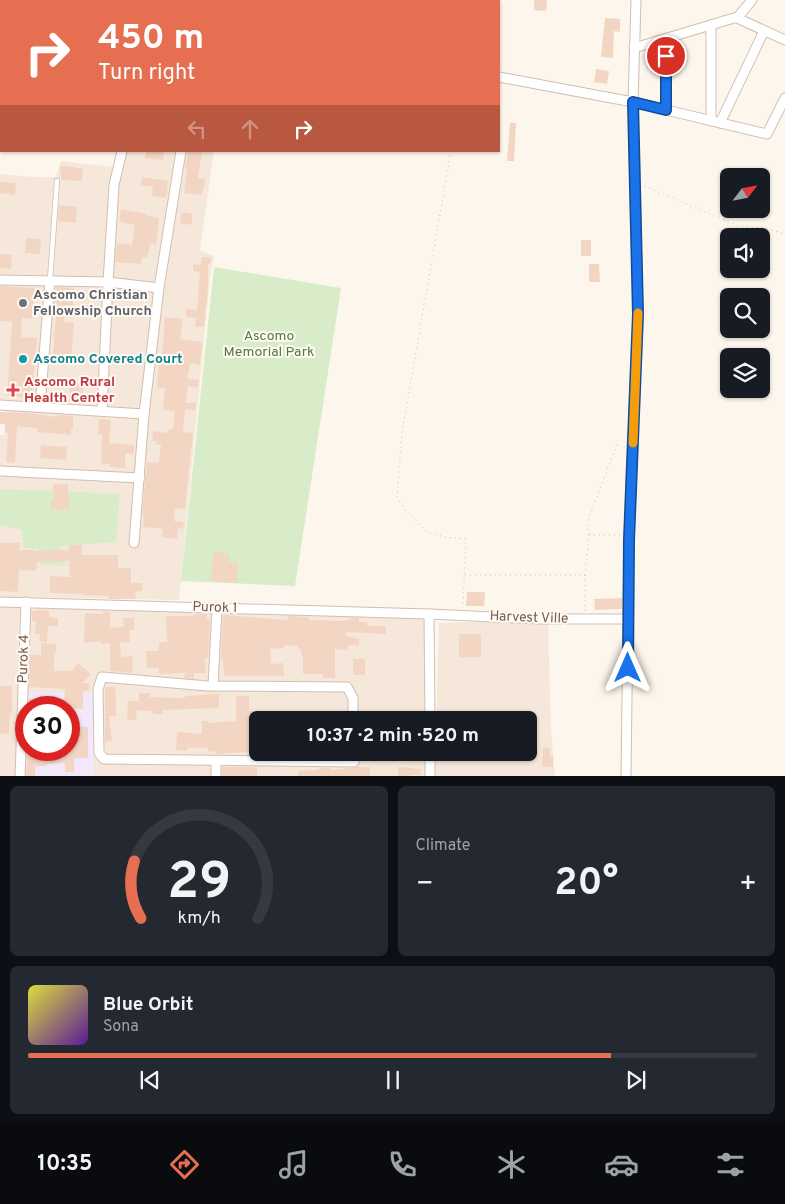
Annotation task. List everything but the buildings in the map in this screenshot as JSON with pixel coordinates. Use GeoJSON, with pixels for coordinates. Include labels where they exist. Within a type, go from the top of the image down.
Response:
{"type":"FeatureCollection","features":[{"type":"Feature","properties":{"kind":"street"},"geometry":{"type":"LineString","coordinates":[[626,776],[629,535],[638,314],[633,102],[636,0]]}},
{"type":"Feature","properties":{"kind":"street"},"geometry":{"type":"LineString","coordinates":[[634,48],[737,18],[752,0]]}},
{"type":"Feature","properties":{"kind":"street"},"geometry":{"type":"LineString","coordinates":[[737,18],[785,40]]}},
{"type":"Feature","properties":{"kind":"street"},"geometry":{"type":"LineString","coordinates":[[711,25],[716,122]]}},
{"type":"Feature","properties":{"kind":"street"},"geometry":{"type":"LineString","coordinates":[[716,122],[764,30]]}},
{"type":"Feature","properties":{"kind":"street"},"geometry":{"type":"LineString","coordinates":[[666,110],[667,38]]}},
{"type":"Feature","properties":{"kind":"street"},"geometry":{"type":"LineString","coordinates":[[500,77],[633,102],[767,134],[785,98]]}},
{"type":"Feature","properties":{"kind":"street"},"geometry":{"type":"LineString","coordinates":[[102,411],[114,185],[122,152]]}},
{"type":"Feature","properties":{"kind":"street"},"geometry":{"type":"LineString","coordinates":[[134,543],[144,414],[159,288],[181,152]]}},
{"type":"Feature","properties":{"kind":"street"},"geometry":{"type":"LineString","coordinates":[[0,280],[108,282],[159,288]]}},
{"type":"Feature","properties":{"kind":"street"},"geometry":{"type":"LineString","coordinates":[[40,407],[50,280]]}},
{"type":"Feature","properties":{"kind":"street"},"geometry":{"type":"LineString","coordinates":[[0,405],[144,414]]}},
{"type":"Feature","properties":{"kind":"street"},"geometry":{"type":"LineString","coordinates":[[0,472],[140,478]]}},
{"type":"Feature","properties":{"kind":"street","name":"Purok 1"},"geometry":{"type":"LineString","coordinates":[[0,602],[429,614]]}},
{"type":"Feature","properties":{"kind":"street","name":"Purok 4"},"geometry":{"type":"LineString","coordinates":[[20,776],[26,602]]}},
{"type":"Feature","properties":{"kind":"street"},"geometry":{"type":"LineString","coordinates":[[213,686],[217,608]]}},
{"type":"Feature","properties":{"kind":"street"},"geometry":{"type":"LineString","coordinates":[[429,614],[430,711]]}},
{"type":"Feature","properties":{"kind":"street","name":"Harvest Ville"},"geometry":{"type":"LineString","coordinates":[[429,614],[539,619],[628,618]]}},
{"type":"Feature","properties":{"kind":"street"},"geometry":{"type":"LineString","coordinates":[[249,760],[104,759],[99,753],[98,689],[102,677],[213,686],[347,687],[353,698],[353,711]]}},
{"type":"Feature","properties":{"kind":"street"},"geometry":{"type":"LineString","coordinates":[[216,760],[216,776]]}},
{"type":"Feature","properties":{"kind":"street"},"geometry":{"type":"LineString","coordinates":[[285,761],[354,761]]}},
{"type":"Feature","properties":{"kind":"street"},"geometry":{"type":"LineString","coordinates":[[430,761],[430,776]]}},
{"type":"Feature","properties":{"kind":"lane"},"geometry":{"type":"LineString","coordinates":[[50,280],[57,181]]}},
{"type":"Feature","properties":{"kind":"path"},"geometry":{"type":"LineString","coordinates":[[451,152],[402,432],[396,497],[427,532],[445,537],[466,539],[463,615]]}},
{"type":"Feature","properties":{"kind":"path"},"geometry":{"type":"LineString","coordinates":[[634,182],[738,226],[765,228],[785,234]]}},
{"type":"Feature","properties":{"kind":"path"},"geometry":{"type":"LineString","coordinates":[[584,619],[585,574],[589,535],[587,523],[618,444]]}},
{"type":"Feature","properties":{"kind":"path"},"geometry":{"type":"LineString","coordinates":[[589,535],[629,535]]}},
{"type":"Feature","properties":{"kind":"path"},"geometry":{"type":"LineString","coordinates":[[464,575],[585,574]]}},
{"type":"Feature","properties":{"kind":"shaded area"},"geometry":{"type":"Polygon","coordinates":[[[127,152],[179,152],[142,411],[0,402],[0,174],[56,177],[61,161],[113,167],[122,170],[127,152]]]}},
{"type":"Feature","properties":{"kind":"shaded area"},"geometry":{"type":"Polygon","coordinates":[[[184,152],[214,152],[200,250],[214,256],[210,277],[179,600],[22,597],[21,602],[0,602],[0,473],[137,480],[163,286],[184,152]]]}},
{"type":"Feature","properties":{"kind":"shaded area"},"geometry":{"type":"Polygon","coordinates":[[[6,407],[140,417],[139,475],[0,466],[0,435],[4,435],[6,407]]]}},
{"type":"Feature","properties":{"kind":"shaded area"},"geometry":{"type":"Polygon","coordinates":[[[23,603],[399,618],[427,616],[426,711],[249,711],[249,761],[426,761],[425,776],[0,776],[0,605],[20,606],[18,696],[15,696],[15,761],[80,761],[80,696],[19,696],[23,603]]]}},
{"type":"Feature","properties":{"kind":"shaded area"},"geometry":{"type":"Polygon","coordinates":[[[500,621],[548,624],[551,731],[555,776],[434,776],[435,761],[537,761],[537,711],[436,711],[439,623],[500,621]]]}},
{"type":"Feature","properties":{"kind":"shaded area"},"geometry":{"type":"Polygon","coordinates":[[[25,692],[95,693],[94,776],[24,776],[24,761],[80,761],[80,696],[25,696],[25,692]]]}},
{"type":"Feature","properties":{"kind":"green space","name":"Ascomo Memorial Park"},"geometry":{"type":"Polygon","coordinates":[[[214,267],[341,288],[295,586],[181,581],[214,267]]]}},
{"type":"Feature","properties":{"kind":"green space"},"geometry":{"type":"Polygon","coordinates":[[[0,489],[120,494],[116,542],[60,546],[66,566],[41,565],[38,549],[24,548],[22,530],[0,525],[0,489]]]}},
{"type":"Feature","properties":{"kind":"slow traffic"},"geometry":{"type":"LineString","coordinates":[[633,443],[638,313]]}},
{"type":"Feature","properties":{"kind":"place","name":"Ascomo Christian Fellowship Church"},"geometry":{"type":"Point","coordinates":[23,303]}},
{"type":"Feature","properties":{"kind":"place","name":"Ascomo Covered Court"},"geometry":{"type":"Point","coordinates":[23,359]}},
{"type":"Feature","properties":{"kind":"place","name":"Ascomo Rural Health Center"},"geometry":{"type":"Point","coordinates":[13,390]}},
{"type":"Feature","properties":{"kind":"route"},"geometry":{"type":"LineString","coordinates":[[628,668],[629,540],[638,314],[633,102],[666,110],[666,56]]}}]}
